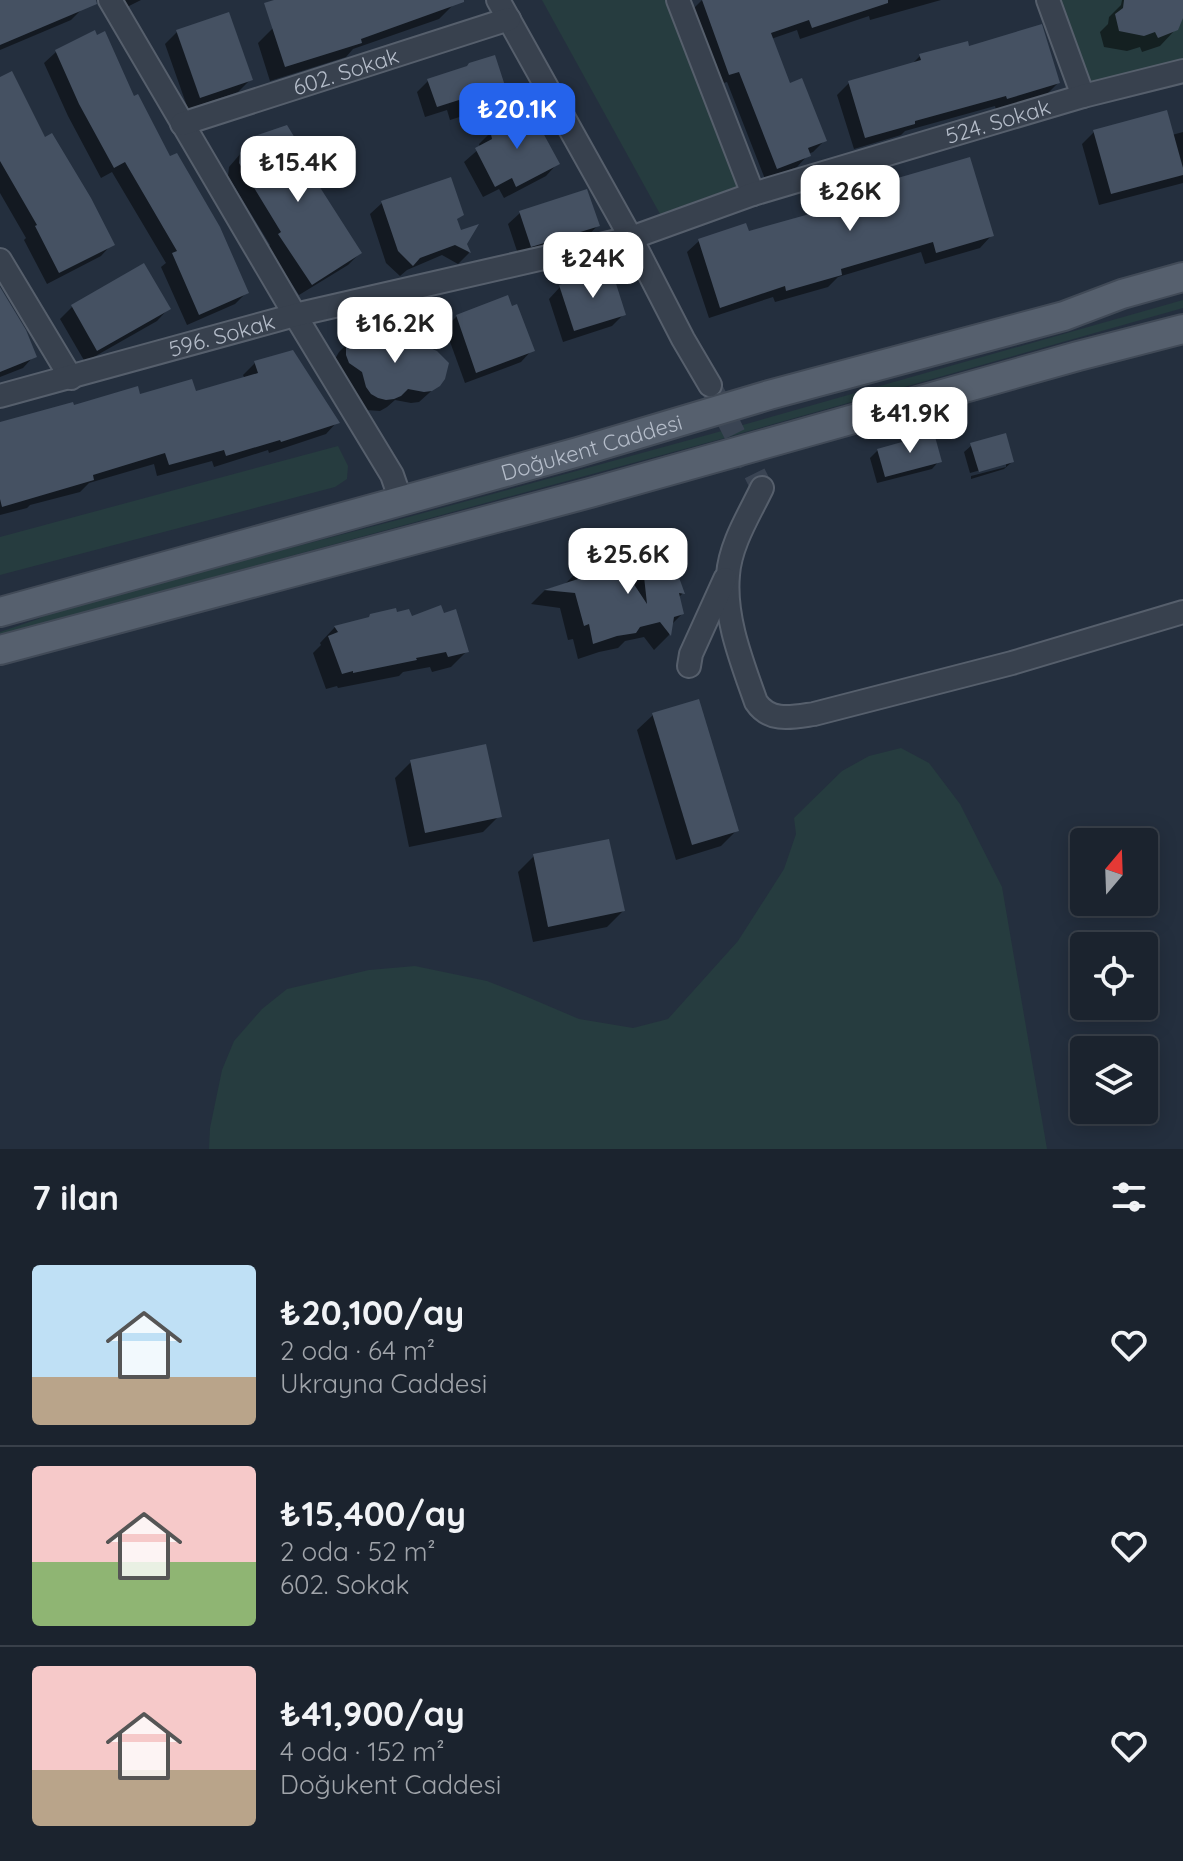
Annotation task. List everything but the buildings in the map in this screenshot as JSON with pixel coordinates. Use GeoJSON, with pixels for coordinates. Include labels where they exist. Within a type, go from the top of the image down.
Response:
{"type":"FeatureCollection","features":[{"type":"Feature","properties":{"kind":"main road","name":"Doğukent Caddesi"},"geometry":{"type":"LineString","coordinates":[[0,612],[578,452],[769,395],[1064,316],[1122,294],[1183,277]]}},
{"type":"Feature","properties":{"kind":"main road","name":"Doğukent Caddesi"},"geometry":{"type":"LineString","coordinates":[[0,650],[575,497],[1183,329]]}},
{"type":"Feature","properties":{"kind":"street"},"geometry":{"type":"LineString","coordinates":[[110,0],[392,475],[401,501]]}},
{"type":"Feature","properties":{"kind":"street"},"geometry":{"type":"LineString","coordinates":[[678,0],[753,194]]}},
{"type":"Feature","properties":{"kind":"street"},"geometry":{"type":"LineString","coordinates":[[1048,0],[1083,96]]}},
{"type":"Feature","properties":{"kind":"street"},"geometry":{"type":"LineString","coordinates":[[504,10],[710,385]]}},
{"type":"Feature","properties":{"kind":"street","name":"602. Sokak"},"geometry":{"type":"LineString","coordinates":[[182,124],[504,10]]}},
{"type":"Feature","properties":{"kind":"street","name":"524. Sokak"},"geometry":{"type":"LineString","coordinates":[[631,238],[753,194],[1083,96],[1183,71]]}},
{"type":"Feature","properties":{"kind":"street","name":"596. Sokak"},"geometry":{"type":"LineString","coordinates":[[0,396],[295,315],[631,238]]}},
{"type":"Feature","properties":{"kind":"street"},"geometry":{"type":"LineString","coordinates":[[0,260],[71,378]]}},
{"type":"Feature","properties":{"kind":"street"},"geometry":{"type":"LineString","coordinates":[[689,666],[691,654],[728,574],[736,545],[762,488]]}},
{"type":"Feature","properties":{"kind":"street"},"geometry":{"type":"LineString","coordinates":[[728,574],[729,603],[738,650],[756,702],[766,713],[785,718],[814,714],[1012,663],[1183,612]]}},
{"type":"Feature","properties":{"kind":"green space"},"geometry":{"type":"Polygon","coordinates":[[[542,0],[665,0],[738,186],[660,214],[542,0]]]}},
{"type":"Feature","properties":{"kind":"green space"},"geometry":{"type":"Polygon","coordinates":[[[1048,0],[1183,0],[1183,71],[1083,96],[1048,0]]]}},
{"type":"Feature","properties":{"kind":"green space"},"geometry":{"type":"Polygon","coordinates":[[[1183,300],[1183,308],[721,439],[0,635],[0,632],[62,608],[711,434],[1183,300]]]}},
{"type":"Feature","properties":{"kind":"green space"},"geometry":{"type":"Polygon","coordinates":[[[338,446],[348,466],[347,479],[335,487],[0,575],[0,537],[338,446]]]}},
{"type":"Feature","properties":{"kind":"green space"},"geometry":{"type":"Polygon","coordinates":[[[901,748],[929,763],[960,804],[1002,887],[1047,1149],[209,1149],[210,1128],[222,1070],[234,1041],[262,1009],[287,989],[369,970],[415,966],[487,981],[579,1019],[633,1028],[668,1019],[738,941],[784,869],[796,834],[794,818],[842,771],[869,756],[901,748]]]}},
{"type":"Feature","properties":{"kind":"tunnel"},"geometry":{"type":"LineString","coordinates":[[710,385],[762,488]]}}]}
